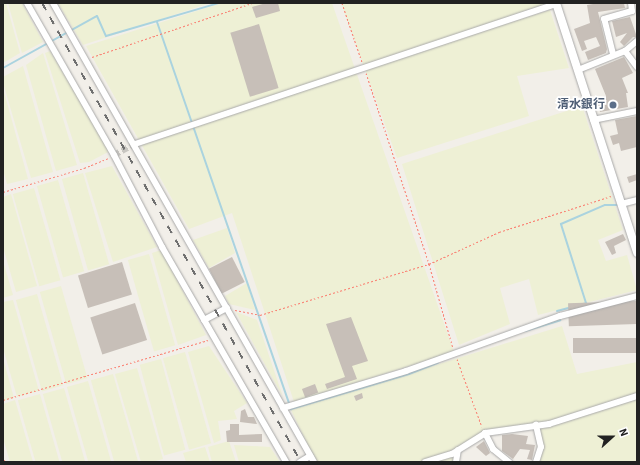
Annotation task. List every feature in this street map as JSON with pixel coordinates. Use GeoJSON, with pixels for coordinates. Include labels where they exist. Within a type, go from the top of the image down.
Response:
{"type":"FeatureCollection","features":[{"type":"Feature","properties":{"kind":"street"},"geometry":{"type":"LineString","coordinates":[[27,3],[114,155],[204,320],[286,462]]}},
{"type":"Feature","properties":{"kind":"street"},"geometry":{"type":"LineString","coordinates":[[53,3],[135,144],[314,462]]}},
{"type":"Feature","properties":{"kind":"street"},"geometry":{"type":"LineString","coordinates":[[613,54],[604,19],[632,11],[631,3]]}},
{"type":"Feature","properties":{"kind":"street"},"geometry":{"type":"LineString","coordinates":[[135,144],[556,4],[637,253]]}},
{"type":"Feature","properties":{"kind":"street"},"geometry":{"type":"LineString","coordinates":[[578,70],[596,64],[613,54],[625,50],[637,41]]}},
{"type":"Feature","properties":{"kind":"street"},"geometry":{"type":"LineString","coordinates":[[625,50],[637,67]]}},
{"type":"Feature","properties":{"kind":"street"},"geometry":{"type":"LineString","coordinates":[[593,120],[637,111]]}},
{"type":"Feature","properties":{"kind":"street"},"geometry":{"type":"LineString","coordinates":[[621,204],[637,200]]}},
{"type":"Feature","properties":{"kind":"street"},"geometry":{"type":"LineString","coordinates":[[283,408],[406,371],[560,316],[637,296]]}},
{"type":"Feature","properties":{"kind":"street"},"geometry":{"type":"LineString","coordinates":[[204,320],[227,308]]}},
{"type":"Feature","properties":{"kind":"street"},"geometry":{"type":"LineString","coordinates":[[425,462],[458,450],[485,433],[548,424],[637,396]]}},
{"type":"Feature","properties":{"kind":"street"},"geometry":{"type":"LineString","coordinates":[[536,425],[541,447],[536,462]]}},
{"type":"Feature","properties":{"kind":"street"},"geometry":{"type":"LineString","coordinates":[[485,433],[493,449],[509,462]]}},
{"type":"Feature","properties":{"kind":"street"},"geometry":{"type":"LineString","coordinates":[[456,462],[458,450]]}},
{"type":"Feature","properties":{"kind":"street"},"geometry":{"type":"LineString","coordinates":[[300,462],[310,456]]}},
{"type":"Feature","properties":{"kind":"path"},"geometry":{"type":"LineString","coordinates":[[85,59],[252,3]]}},
{"type":"Feature","properties":{"kind":"path"},"geometry":{"type":"LineString","coordinates":[[342,3],[429,264]]}},
{"type":"Feature","properties":{"kind":"path"},"geometry":{"type":"LineString","coordinates":[[3,192],[84,168],[114,155]]}},
{"type":"Feature","properties":{"kind":"path"},"geometry":{"type":"LineString","coordinates":[[227,308],[258,316],[429,264],[499,232],[617,194]]}},
{"type":"Feature","properties":{"kind":"path"},"geometry":{"type":"LineString","coordinates":[[3,400],[215,338]]}},
{"type":"Feature","properties":{"kind":"path"},"geometry":{"type":"LineString","coordinates":[[3,456],[5,462]]}},
{"type":"Feature","properties":{"kind":"green space"},"geometry":{"type":"Polygon","coordinates":[[[3,3],[6,3],[20,53],[3,63],[3,3]]]}},
{"type":"Feature","properties":{"kind":"green space"},"geometry":{"type":"Polygon","coordinates":[[[8,3],[22,3],[43,42],[22,53],[8,3]]]}},
{"type":"Feature","properties":{"kind":"green space"},"geometry":{"type":"Polygon","coordinates":[[[58,3],[210,3],[83,45],[58,3]]]}},
{"type":"Feature","properties":{"kind":"green space"},"geometry":{"type":"Polygon","coordinates":[[[222,3],[332,3],[454,352],[294,402],[232,213],[189,229],[86,46],[222,3]]]}},
{"type":"Feature","properties":{"kind":"green space"},"geometry":{"type":"Polygon","coordinates":[[[341,3],[547,3],[379,63],[550,10],[569,68],[517,76],[529,116],[397,158],[341,3]]]}},
{"type":"Feature","properties":{"kind":"green space"},"geometry":{"type":"Polygon","coordinates":[[[50,51],[110,151],[89,162],[80,163],[45,53],[50,51]]]}},
{"type":"Feature","properties":{"kind":"green space"},"geometry":{"type":"Polygon","coordinates":[[[43,53],[77,165],[56,171],[26,65],[43,53]]]}},
{"type":"Feature","properties":{"kind":"green space"},"geometry":{"type":"Polygon","coordinates":[[[23,66],[53,172],[31,178],[3,83],[3,77],[23,66]]]}},
{"type":"Feature","properties":{"kind":"green space"},"geometry":{"type":"Polygon","coordinates":[[[3,88],[28,179],[7,184],[3,170],[3,88]]]}},
{"type":"Feature","properties":{"kind":"green space"},"geometry":{"type":"Polygon","coordinates":[[[582,106],[623,230],[598,240],[606,261],[627,255],[637,290],[538,315],[529,279],[500,288],[510,324],[459,345],[402,164],[582,106]]]}},
{"type":"Feature","properties":{"kind":"green space"},"geometry":{"type":"Polygon","coordinates":[[[112,166],[157,247],[113,262],[85,173],[112,166]]]}},
{"type":"Feature","properties":{"kind":"green space"},"geometry":{"type":"Polygon","coordinates":[[[83,173],[109,264],[88,270],[62,179],[83,173]]]}},
{"type":"Feature","properties":{"kind":"green space"},"geometry":{"type":"Polygon","coordinates":[[[58,180],[84,271],[63,277],[37,186],[58,180]]]}},
{"type":"Feature","properties":{"kind":"green space"},"geometry":{"type":"Polygon","coordinates":[[[34,188],[60,280],[39,286],[13,194],[34,188]]]}},
{"type":"Feature","properties":{"kind":"green space"},"geometry":{"type":"Polygon","coordinates":[[[11,194],[37,286],[16,292],[3,247],[3,197],[11,194]]]}},
{"type":"Feature","properties":{"kind":"green space"},"geometry":{"type":"Polygon","coordinates":[[[227,228],[235,253],[209,268],[193,240],[227,228]]]}},
{"type":"Feature","properties":{"kind":"green space"},"geometry":{"type":"Polygon","coordinates":[[[161,250],[206,335],[178,345],[152,253],[161,250]]]}},
{"type":"Feature","properties":{"kind":"green space"},"geometry":{"type":"Polygon","coordinates":[[[149,254],[175,345],[154,351],[128,260],[149,254]]]}},
{"type":"Feature","properties":{"kind":"green space"},"geometry":{"type":"Polygon","coordinates":[[[3,261],[13,295],[3,298],[3,261]]]}},
{"type":"Feature","properties":{"kind":"green space"},"geometry":{"type":"Polygon","coordinates":[[[247,283],[255,310],[229,304],[225,296],[247,283]]]}},
{"type":"Feature","properties":{"kind":"green space"},"geometry":{"type":"Polygon","coordinates":[[[61,286],[87,378],[66,384],[40,292],[61,286]]]}},
{"type":"Feature","properties":{"kind":"green space"},"geometry":{"type":"Polygon","coordinates":[[[37,294],[63,385],[42,391],[16,300],[37,294]]]}},
{"type":"Feature","properties":{"kind":"green space"},"geometry":{"type":"Polygon","coordinates":[[[13,300],[39,391],[17,397],[3,348],[3,302],[13,300]]]}},
{"type":"Feature","properties":{"kind":"green space"},"geometry":{"type":"Polygon","coordinates":[[[236,312],[257,320],[283,397],[236,312]]]}},
{"type":"Feature","properties":{"kind":"green space"},"geometry":{"type":"Polygon","coordinates":[[[562,326],[577,374],[637,362],[637,394],[549,424],[484,431],[458,450],[456,462],[316,462],[291,410],[562,326]]]}},
{"type":"Feature","properties":{"kind":"green space"},"geometry":{"type":"Polygon","coordinates":[[[209,346],[247,403],[234,411],[237,419],[218,421],[221,440],[214,443],[188,352],[209,346]]]}},
{"type":"Feature","properties":{"kind":"green space"},"geometry":{"type":"Polygon","coordinates":[[[185,352],[211,443],[189,450],[163,358],[185,352]]]}},
{"type":"Feature","properties":{"kind":"green space"},"geometry":{"type":"Polygon","coordinates":[[[3,358],[14,398],[3,401],[3,358]]]}},
{"type":"Feature","properties":{"kind":"green space"},"geometry":{"type":"Polygon","coordinates":[[[161,359],[185,450],[164,455],[140,365],[161,359]]]}},
{"type":"Feature","properties":{"kind":"green space"},"geometry":{"type":"Polygon","coordinates":[[[137,368],[163,459],[152,462],[141,462],[115,374],[137,368]]]}},
{"type":"Feature","properties":{"kind":"green space"},"geometry":{"type":"Polygon","coordinates":[[[113,374],[138,461],[114,462],[91,380],[113,374]]]}},
{"type":"Feature","properties":{"kind":"green space"},"geometry":{"type":"Polygon","coordinates":[[[88,381],[111,462],[88,462],[67,387],[88,381]]]}},
{"type":"Feature","properties":{"kind":"green space"},"geometry":{"type":"Polygon","coordinates":[[[64,388],[85,462],[62,462],[43,394],[64,388]]]}},
{"type":"Feature","properties":{"kind":"green space"},"geometry":{"type":"Polygon","coordinates":[[[40,394],[59,462],[36,462],[18,400],[40,394]]]}},
{"type":"Feature","properties":{"kind":"green space"},"geometry":{"type":"Polygon","coordinates":[[[637,399],[637,462],[538,462],[536,429],[637,399]]]}},
{"type":"Feature","properties":{"kind":"green space"},"geometry":{"type":"Polygon","coordinates":[[[15,400],[33,462],[10,462],[3,438],[3,404],[15,400]]]}},
{"type":"Feature","properties":{"kind":"green space"},"geometry":{"type":"Polygon","coordinates":[[[229,441],[236,462],[212,462],[208,447],[229,441]]]}},
{"type":"Feature","properties":{"kind":"green space"},"geometry":{"type":"Polygon","coordinates":[[[234,445],[270,447],[280,462],[239,462],[234,445]]]}},
{"type":"Feature","properties":{"kind":"green space"},"geometry":{"type":"Polygon","coordinates":[[[205,447],[210,462],[186,462],[183,453],[205,447]]]}},
{"type":"Feature","properties":{"kind":"building"},"geometry":{"type":"Polygon","coordinates":[[[266,3],[278,3],[280,11],[256,18],[252,7],[266,3]]]}},
{"type":"Feature","properties":{"kind":"building"},"geometry":{"type":"Polygon","coordinates":[[[599,3],[624,3],[625,8],[598,12],[607,49],[606,53],[588,60],[585,52],[600,46],[596,37],[584,41],[587,49],[582,51],[574,29],[590,23],[587,5],[599,3]]]}},
{"type":"Feature","properties":{"kind":"building"},"geometry":{"type":"Polygon","coordinates":[[[630,17],[637,37],[633,37],[624,46],[620,42],[627,33],[616,37],[612,21],[630,17]]]}},
{"type":"Feature","properties":{"kind":"building"},"geometry":{"type":"Polygon","coordinates":[[[259,24],[279,88],[250,97],[230,33],[259,24]]]}},
{"type":"Feature","properties":{"kind":"building"},"geometry":{"type":"Polygon","coordinates":[[[624,57],[633,73],[622,78],[628,93],[626,93],[628,107],[600,112],[596,99],[606,96],[595,69],[624,57]]]}},
{"type":"Feature","properties":{"kind":"building"},"geometry":{"type":"Polygon","coordinates":[[[637,116],[637,147],[621,151],[619,143],[613,145],[610,136],[618,134],[615,120],[637,116]]]}},
{"type":"Feature","properties":{"kind":"building"},"geometry":{"type":"Polygon","coordinates":[[[637,174],[637,180],[629,183],[627,177],[637,174]]]}},
{"type":"Feature","properties":{"kind":"building"},"geometry":{"type":"Polygon","coordinates":[[[623,234],[626,240],[614,246],[616,253],[612,255],[605,242],[623,234]]]}},
{"type":"Feature","properties":{"kind":"building"},"geometry":{"type":"Polygon","coordinates":[[[232,257],[245,282],[222,294],[209,269],[232,257]]]}},
{"type":"Feature","properties":{"kind":"building"},"geometry":{"type":"Polygon","coordinates":[[[122,262],[132,295],[88,308],[78,275],[122,262]]]}},
{"type":"Feature","properties":{"kind":"building"},"geometry":{"type":"Polygon","coordinates":[[[636,301],[637,324],[569,326],[568,303],[636,301]]]}},
{"type":"Feature","properties":{"kind":"building"},"geometry":{"type":"Polygon","coordinates":[[[135,303],[147,340],[102,355],[90,318],[135,303]]]}},
{"type":"Feature","properties":{"kind":"building"},"geometry":{"type":"Polygon","coordinates":[[[351,317],[368,361],[352,366],[357,379],[327,389],[325,384],[345,377],[326,324],[351,317]]]}},
{"type":"Feature","properties":{"kind":"building"},"geometry":{"type":"Polygon","coordinates":[[[573,338],[637,338],[637,353],[573,353],[573,338]]]}},
{"type":"Feature","properties":{"kind":"building"},"geometry":{"type":"Polygon","coordinates":[[[315,384],[318,392],[305,397],[302,389],[315,384]]]}},
{"type":"Feature","properties":{"kind":"building"},"geometry":{"type":"Polygon","coordinates":[[[362,393],[363,398],[356,401],[354,396],[362,393]]]}},
{"type":"Feature","properties":{"kind":"building"},"geometry":{"type":"Polygon","coordinates":[[[245,409],[248,417],[254,417],[257,424],[240,422],[241,411],[245,409]]]}},
{"type":"Feature","properties":{"kind":"building"},"geometry":{"type":"Polygon","coordinates":[[[230,424],[239,424],[239,435],[262,434],[262,442],[227,442],[226,431],[230,430],[230,424]]]}},
{"type":"Feature","properties":{"kind":"building"},"geometry":{"type":"Polygon","coordinates":[[[512,434],[528,436],[526,444],[535,445],[532,460],[527,459],[530,450],[520,449],[513,459],[502,451],[502,435],[512,434]]]}},
{"type":"Feature","properties":{"kind":"building"},"geometry":{"type":"Polygon","coordinates":[[[484,441],[490,453],[486,456],[476,447],[484,441]]]}},
{"type":"Feature","properties":{"kind":"waterway"},"geometry":{"type":"LineString","coordinates":[[3,68],[97,16],[106,36],[219,3]]}},
{"type":"Feature","properties":{"kind":"waterway"},"geometry":{"type":"LineString","coordinates":[[157,22],[291,409],[409,374],[438,363]]}},
{"type":"Feature","properties":{"kind":"waterway"},"geometry":{"type":"LineString","coordinates":[[557,311],[586,303],[561,224],[605,205],[618,205]]}},
{"type":"Feature","properties":{"kind":"waterway"},"geometry":{"type":"LineString","coordinates":[[525,331],[560,320]]}},
{"type":"Feature","properties":{"kind":"tunnel"},"geometry":{"type":"LineString","coordinates":[[114,155],[135,144]]}},
{"type":"Feature","properties":{"kind":"railway"},"geometry":{"type":"LineString","coordinates":[[42,3],[301,462]]}},
{"type":"Feature","properties":{"kind":"place","name":"清水銀行"},"geometry":{"type":"Point","coordinates":[613,105]}}]}
